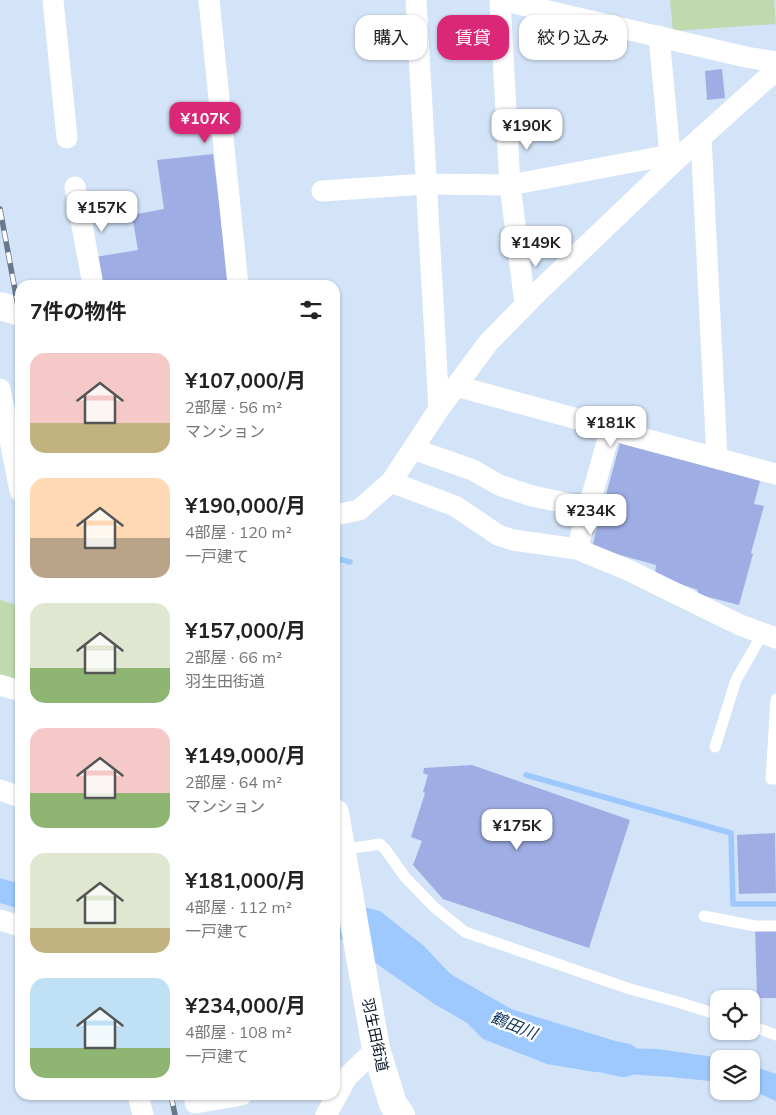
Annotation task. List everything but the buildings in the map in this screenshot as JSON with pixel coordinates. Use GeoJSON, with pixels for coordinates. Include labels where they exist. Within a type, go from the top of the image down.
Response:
{"type":"FeatureCollection","features":[{"type":"Feature","properties":{"kind":"main road"},"geometry":{"type":"LineString","coordinates":[[0,306],[15,310]]}},
{"type":"Feature","properties":{"kind":"main road"},"geometry":{"type":"LineString","coordinates":[[340,844],[341,850]]}},
{"type":"Feature","properties":{"kind":"main road","name":"羽生田街道"},"geometry":{"type":"LineString","coordinates":[[341,850],[376,1049],[393,1104],[401,1115]]}},
{"type":"Feature","properties":{"kind":"street"},"geometry":{"type":"LineString","coordinates":[[53,0],[67,138]]}},
{"type":"Feature","properties":{"kind":"street"},"geometry":{"type":"LineString","coordinates":[[209,0],[237,280]]}},
{"type":"Feature","properties":{"kind":"street"},"geometry":{"type":"LineString","coordinates":[[416,0],[439,409]]}},
{"type":"Feature","properties":{"kind":"street"},"geometry":{"type":"LineString","coordinates":[[525,304],[510,186],[501,0],[746,57],[776,62]]}},
{"type":"Feature","properties":{"kind":"street"},"geometry":{"type":"LineString","coordinates":[[658,36],[675,155]]}},
{"type":"Feature","properties":{"kind":"street"},"geometry":{"type":"LineString","coordinates":[[340,514],[359,510],[391,482],[439,409],[488,343],[525,304],[675,155],[701,137],[776,70]]}},
{"type":"Feature","properties":{"kind":"street"},"geometry":{"type":"LineString","coordinates":[[701,137],[717,458]]}},
{"type":"Feature","properties":{"kind":"street"},"geometry":{"type":"LineString","coordinates":[[322,191],[426,184],[510,186],[675,155]]}},
{"type":"Feature","properties":{"kind":"street"},"geometry":{"type":"LineString","coordinates":[[75,187],[92,280]]}},
{"type":"Feature","properties":{"kind":"street"},"geometry":{"type":"LineString","coordinates":[[456,386],[776,474]]}},
{"type":"Feature","properties":{"kind":"street"},"geometry":{"type":"LineString","coordinates":[[0,389],[12,477]]}},
{"type":"Feature","properties":{"kind":"street"},"geometry":{"type":"LineString","coordinates":[[577,549],[611,428]]}},
{"type":"Feature","properties":{"kind":"street"},"geometry":{"type":"LineString","coordinates":[[413,449],[473,470],[499,485],[532,496],[590,508]]}},
{"type":"Feature","properties":{"kind":"street"},"geometry":{"type":"LineString","coordinates":[[391,482],[455,506],[498,535],[513,540],[577,549],[628,570],[740,625],[773,635]]}},
{"type":"Feature","properties":{"kind":"street"},"geometry":{"type":"LineString","coordinates":[[0,685],[15,690]]}},
{"type":"Feature","properties":{"kind":"street"},"geometry":{"type":"LineString","coordinates":[[0,790],[15,795]]}},
{"type":"Feature","properties":{"kind":"street"},"geometry":{"type":"LineString","coordinates":[[0,920],[15,924]]}},
{"type":"Feature","properties":{"kind":"street"},"geometry":{"type":"LineString","coordinates":[[341,1078],[376,1049]]}},
{"type":"Feature","properties":{"kind":"street"},"geometry":{"type":"LineString","coordinates":[[139,1100],[142,1115]]}},
{"type":"Feature","properties":{"kind":"street"},"geometry":{"type":"LineString","coordinates":[[195,1103],[213,1100]]}},
{"type":"Feature","properties":{"kind":"street"},"geometry":{"type":"LineString","coordinates":[[326,1115],[332,1100]]}},
{"type":"Feature","properties":{"kind":"lane"},"geometry":{"type":"LineString","coordinates":[[715,747],[736,680],[773,635]]}},
{"type":"Feature","properties":{"kind":"lane"},"geometry":{"type":"LineString","coordinates":[[776,699],[771,779],[776,779]]}},
{"type":"Feature","properties":{"kind":"lane"},"geometry":{"type":"LineString","coordinates":[[341,850],[380,844],[406,877],[434,907],[465,932],[630,989],[710,1012]]}},
{"type":"Feature","properties":{"kind":"lane"},"geometry":{"type":"LineString","coordinates":[[704,916],[755,926],[776,926]]}},
{"type":"Feature","properties":{"kind":"lane"},"geometry":{"type":"LineString","coordinates":[[760,1029],[776,1035]]}},
{"type":"Feature","properties":{"kind":"green space"},"geometry":{"type":"Polygon","coordinates":[[[670,0],[774,0],[776,24],[673,31],[670,0]]]}},
{"type":"Feature","properties":{"kind":"green space"},"geometry":{"type":"Polygon","coordinates":[[[0,600],[15,604],[15,683],[0,678],[0,600]]]}},
{"type":"Feature","properties":{"kind":"water"},"geometry":{"type":"Polygon","coordinates":[[[0,878],[15,882],[15,908],[0,903],[0,878]]]}},
{"type":"Feature","properties":{"kind":"water"},"geometry":{"type":"Polygon","coordinates":[[[340,901],[380,911],[424,946],[454,978],[492,1008],[537,1039],[562,1047],[657,1049],[710,1056],[710,1081],[595,1072],[547,1064],[483,1039],[402,953],[340,922],[340,901]]]}},
{"type":"Feature","properties":{"kind":"water"},"geometry":{"type":"Polygon","coordinates":[[[760,1068],[776,1074],[776,1101],[760,1094],[760,1068]]]}},
{"type":"Feature","properties":{"kind":"waterway"},"geometry":{"type":"LineString","coordinates":[[340,559],[350,562]]}},
{"type":"Feature","properties":{"kind":"waterway"},"geometry":{"type":"LineString","coordinates":[[526,775],[731,833],[733,904],[776,904]]}},
{"type":"Feature","properties":{"kind":"waterway","name":"鶴田川"},"geometry":{"type":"LineString","coordinates":[[340,917],[444,990],[505,1025],[624,1060]]}},
{"type":"Feature","properties":{"kind":"railway"},"geometry":{"type":"LineString","coordinates":[[0,209],[15,290]]}},
{"type":"Feature","properties":{"kind":"railway"},"geometry":{"type":"LineString","coordinates":[[172,1100],[175,1115]]}}]}
